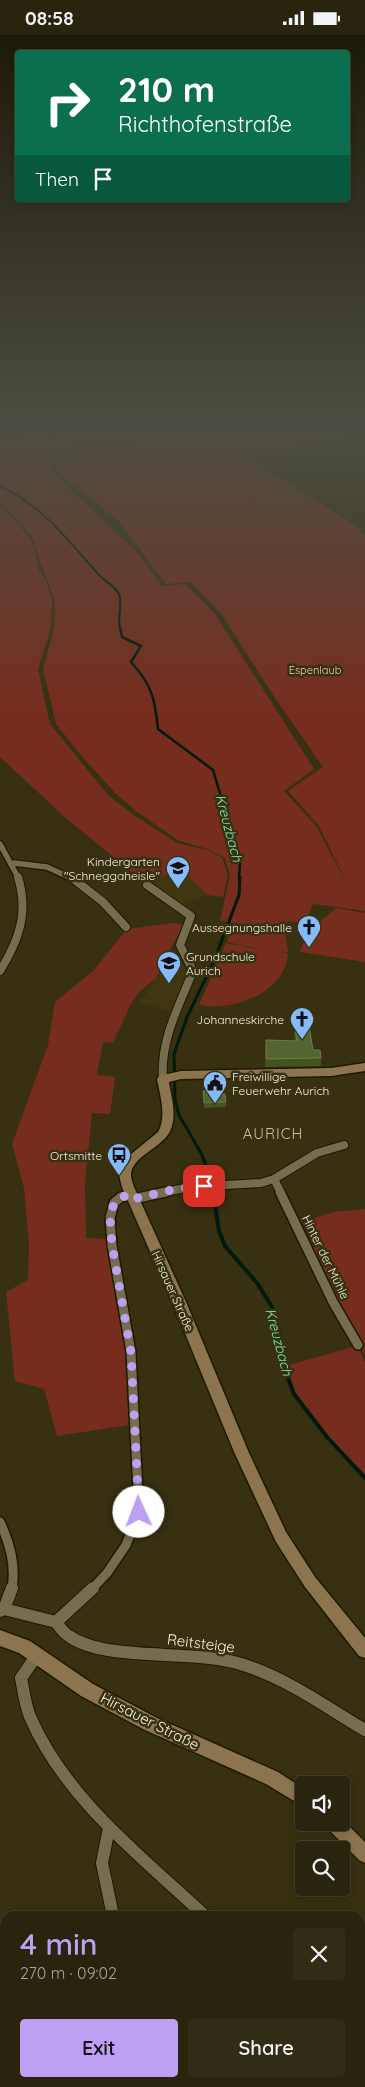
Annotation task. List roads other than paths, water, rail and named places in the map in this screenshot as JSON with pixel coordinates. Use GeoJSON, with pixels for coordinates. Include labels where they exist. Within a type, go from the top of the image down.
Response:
{"type":"FeatureCollection","features":[{"type":"Feature","properties":{"kind":"main road"},"geometry":{"type":"LineString","coordinates":[[170,1077],[331,1072],[365,1067]]}},
{"type":"Feature","properties":{"kind":"main road","name":"Hirsauer Straße"},"geometry":{"type":"LineString","coordinates":[[170,1077],[166,1127],[162,1135],[129,1162],[125,1175],[132,1197],[281,1537],[310,1582],[365,1650]]}},
{"type":"Feature","properties":{"kind":"main road","name":"Hirsauer Straße"},"geometry":{"type":"LineString","coordinates":[[0,1638],[37,1655],[87,1689],[151,1724],[265,1775],[295,1793]]}},
{"type":"Feature","properties":{"kind":"main road"},"geometry":{"type":"LineString","coordinates":[[342,1831],[365,1854]]}},
{"type":"Feature","properties":{"kind":"street"},"geometry":{"type":"LineString","coordinates":[[0,844],[14,863],[24,896],[24,918],[14,949],[0,971]]}},
{"type":"Feature","properties":{"kind":"street"},"geometry":{"type":"LineString","coordinates":[[14,863],[43,864],[71,877],[97,896],[126,927]]}},
{"type":"Feature","properties":{"kind":"street"},"geometry":{"type":"LineString","coordinates":[[147,885],[191,916],[180,945],[193,971],[161,1061],[170,1077]]}},
{"type":"Feature","properties":{"kind":"street"},"geometry":{"type":"LineString","coordinates":[[0,1521],[12,1549],[14,1575],[11,1598],[2,1610],[56,1622],[97,1585],[111,1569],[134,1532],[139,1512],[131,1352],[112,1245],[110,1218],[114,1203],[121,1197],[132,1197],[176,1189],[261,1183],[274,1179],[310,1156],[344,1145]]}},
{"type":"Feature","properties":{"kind":"street","name":"Hinter der Mühle"},"geometry":{"type":"LineString","coordinates":[[274,1179],[333,1302],[358,1345]]}},
{"type":"Feature","properties":{"kind":"street","name":"Reitsteige"},"geometry":{"type":"LineString","coordinates":[[56,1622],[68,1637],[94,1647],[202,1655],[238,1662],[288,1685],[365,1730]]}},
{"type":"Feature","properties":{"kind":"street"},"geometry":{"type":"LineString","coordinates":[[37,1655],[21,1679],[30,1718],[53,1759],[109,1828],[200,1911]]}},
{"type":"Feature","properties":{"kind":"street"},"geometry":{"type":"LineString","coordinates":[[109,1828],[102,1863],[106,1895],[111,1911]]}},
{"type":"Feature","properties":{"kind":"waterway","name":"Kreuzbach"},"geometry":{"type":"LineString","coordinates":[[53,525],[119,594],[120,628]]}},
{"type":"Feature","properties":{"kind":"waterway","name":"Kreuzbach"},"geometry":{"type":"LineString","coordinates":[[120,627],[122,637],[141,646],[131,662],[148,685],[154,701],[158,729],[213,770],[240,860],[239,879]]}},
{"type":"Feature","properties":{"kind":"waterway","name":"Kreuzbach"},"geometry":{"type":"LineString","coordinates":[[213,1193],[210,1175],[201,1153],[179,1115],[175,1100],[174,1054],[187,1017],[214,961],[239,895],[240,877]]}},
{"type":"Feature","properties":{"kind":"waterway","name":"Kreuzbach"},"geometry":{"type":"LineString","coordinates":[[213,1192],[219,1231],[225,1246],[257,1283],[272,1307],[279,1333],[282,1362],[294,1394],[327,1437],[365,1478]]}},
{"type":"Feature","properties":{"kind":"place","name":"Kindergarten \"Schneggaheisle\""},"geometry":{"type":"Point","coordinates":[178,889]}},
{"type":"Feature","properties":{"kind":"place","name":"Aussegnungshalle"},"geometry":{"type":"Point","coordinates":[309,948]}},
{"type":"Feature","properties":{"kind":"place","name":"Grundschule Aurich"},"geometry":{"type":"Point","coordinates":[169,984]}},
{"type":"Feature","properties":{"kind":"place","name":"Johanneskirche"},"geometry":{"type":"Point","coordinates":[302,1040]}},
{"type":"Feature","properties":{"kind":"place","name":"Freiwillige Feuerwehr Aurich"},"geometry":{"type":"Point","coordinates":[215,1104]}},
{"type":"Feature","properties":{"kind":"place","name":"Ortsmitte"},"geometry":{"type":"Point","coordinates":[119,1176]}},
{"type":"Feature","properties":{"kind":"district","name":"AURICH"},"geometry":{"type":"Point","coordinates":[273,1133]}},
{"type":"Feature","properties":{"kind":"park label","name":"Espenlaub"},"geometry":{"type":"Point","coordinates":[315,670]}}]}
